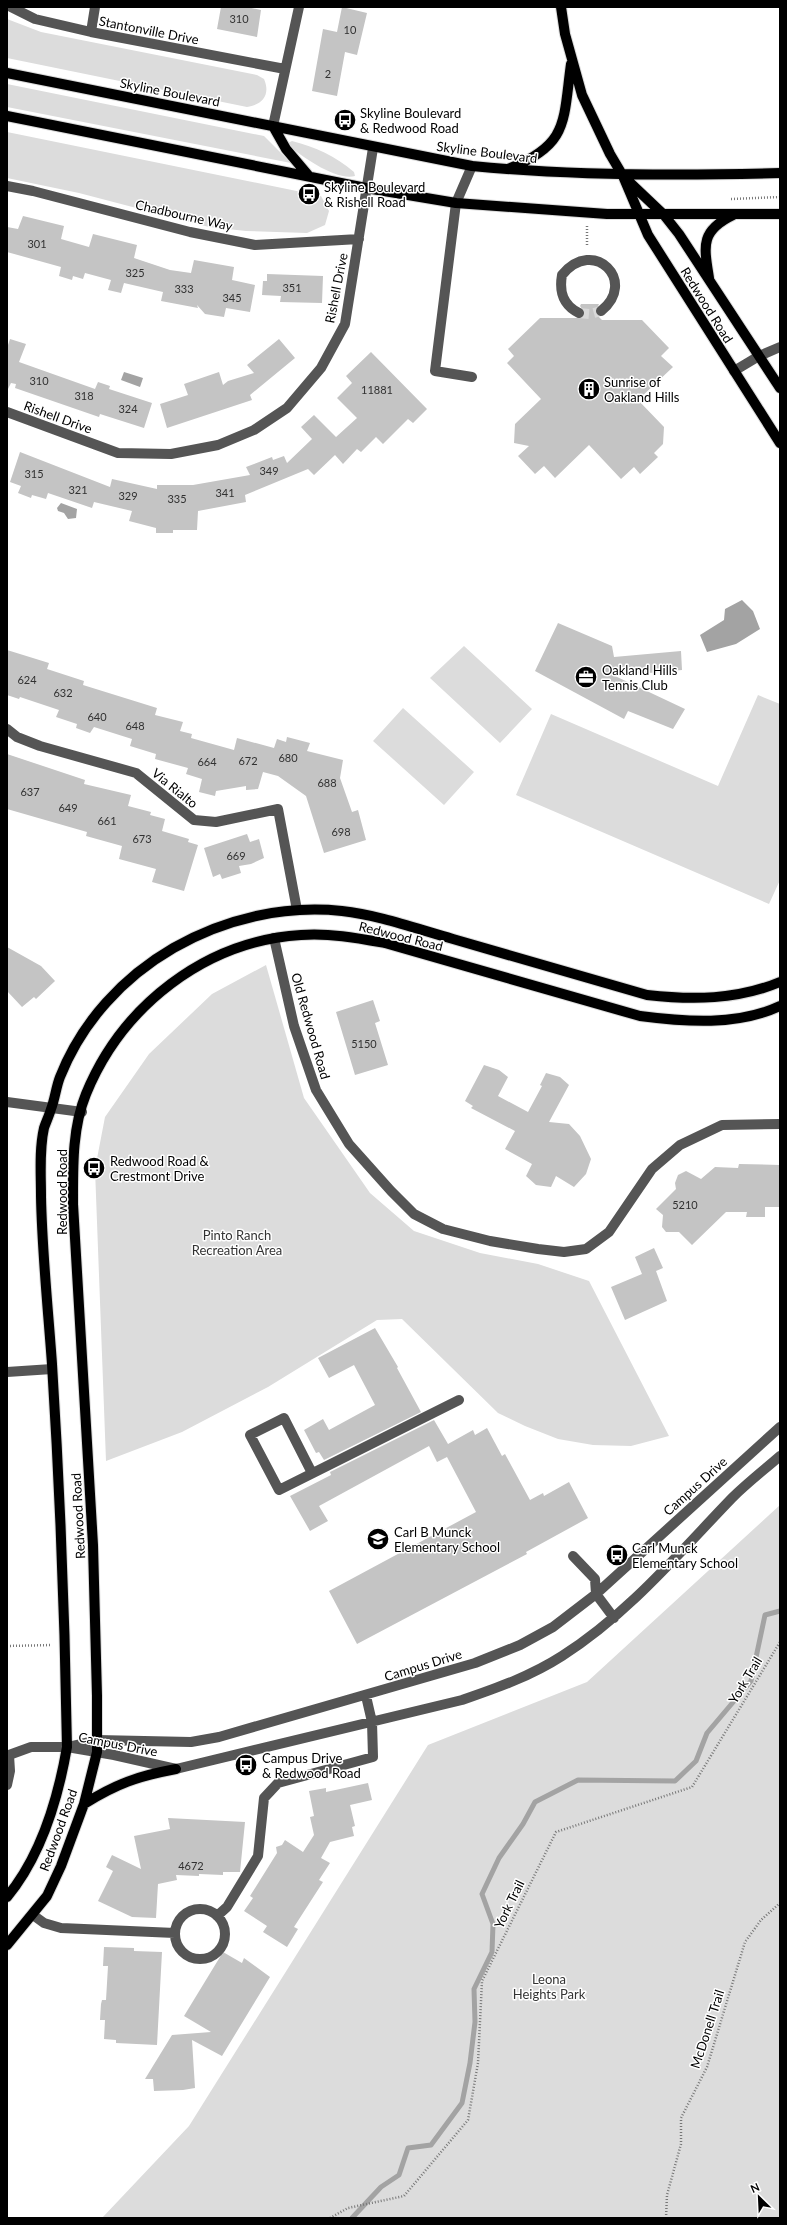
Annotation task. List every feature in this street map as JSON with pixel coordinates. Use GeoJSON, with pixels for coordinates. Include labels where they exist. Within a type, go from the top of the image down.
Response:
{"type":"FeatureCollection","features":[{"type":"Feature","properties":{"kind":"main road","name":"Redwood Road"},"geometry":{"type":"LineString","coordinates":[[561,7],[571,60],[582,95],[622,176],[648,235],[780,443]]}},
{"type":"Feature","properties":{"kind":"main road"},"geometry":{"type":"LineString","coordinates":[[506,169],[531,160],[544,150],[557,136],[564,119],[571,60]]}},
{"type":"Feature","properties":{"kind":"main road","name":"Skyline Boulevard"},"geometry":{"type":"LineString","coordinates":[[7,73],[273,126],[373,148],[472,166],[622,176],[780,173]]}},
{"type":"Feature","properties":{"kind":"main road"},"geometry":{"type":"LineString","coordinates":[[7,116],[308,175],[366,188],[456,203],[587,213],[640,215],[780,214]]}},
{"type":"Feature","properties":{"kind":"main road"},"geometry":{"type":"LineString","coordinates":[[273,126],[286,149],[308,175]]}},
{"type":"Feature","properties":{"kind":"main road","name":"Redwood Road"},"geometry":{"type":"LineString","coordinates":[[622,176],[664,215],[780,388]]}},
{"type":"Feature","properties":{"kind":"main road"},"geometry":{"type":"LineString","coordinates":[[710,282],[705,256],[707,236],[720,222],[735,214]]}},
{"type":"Feature","properties":{"kind":"main road","name":"Redwood Road"},"geometry":{"type":"LineString","coordinates":[[7,1897],[34,1853],[50,1814],[62,1774],[67,1747],[52,1369],[42,1226],[41,1169],[44,1128],[52,1107],[60,1078],[88,1026],[106,1003],[146,966],[183,942],[217,926],[272,912],[297,910],[343,911],[394,922],[647,995],[680,999],[724,997],[765,988],[780,982]]}},
{"type":"Feature","properties":{"kind":"main road","name":"Redwood Road"},"geometry":{"type":"LineString","coordinates":[[7,1945],[47,1896],[61,1866],[84,1804],[97,1752],[98,1740],[93,1545],[73,1204],[74,1153],[86,1095],[103,1060],[116,1040],[146,1004],[182,975],[203,962],[230,951],[274,938],[301,935],[343,935],[385,943],[647,1017],[682,1022],[726,1020],[771,1010],[780,1006]]}},
{"type":"Feature","properties":{"kind":"main road"},"geometry":{"type":"LineString","coordinates":[[84,1804],[117,1784],[150,1774],[176,1770]]}},
{"type":"Feature","properties":{"kind":"street","name":"Stantonville Drive"},"geometry":{"type":"LineString","coordinates":[[11,7],[35,19],[91,32],[285,69]]}},
{"type":"Feature","properties":{"kind":"street"},"geometry":{"type":"LineString","coordinates":[[91,32],[95,7]]}},
{"type":"Feature","properties":{"kind":"street"},"geometry":{"type":"LineString","coordinates":[[273,126],[299,7]]}},
{"type":"Feature","properties":{"kind":"street","name":"Rishell Drive"},"geometry":{"type":"LineString","coordinates":[[7,412],[118,453],[171,454],[218,445],[254,430],[287,408],[321,368],[345,324],[373,148]]}},
{"type":"Feature","properties":{"kind":"street"},"geometry":{"type":"LineString","coordinates":[[472,166],[456,203],[436,371],[472,377]]}},
{"type":"Feature","properties":{"kind":"street","name":"Chadbourne Way"},"geometry":{"type":"LineString","coordinates":[[7,186],[33,191],[190,232],[255,245],[359,239]]}},
{"type":"Feature","properties":{"kind":"street"},"geometry":{"type":"LineString","coordinates":[[579,313],[565,303],[561,294],[562,275],[576,262],[587,259],[604,264],[615,279],[616,289],[613,298],[601,311]]}},
{"type":"Feature","properties":{"kind":"street"},"geometry":{"type":"LineString","coordinates":[[734,371],[759,356],[780,347]]}},
{"type":"Feature","properties":{"kind":"street","name":"Via Rialto"},"geometry":{"type":"LineString","coordinates":[[7,729],[17,737],[40,746],[136,773],[194,820],[216,822],[278,809],[297,910]]}},
{"type":"Feature","properties":{"kind":"street","name":"Old Redwood Road"},"geometry":{"type":"LineString","coordinates":[[274,938],[294,1026],[316,1090],[349,1144],[391,1191],[414,1214],[443,1229],[490,1241],[538,1249],[564,1252],[586,1250],[609,1232],[652,1169],[680,1145],[722,1125],[780,1124]]}},
{"type":"Feature","properties":{"kind":"street"},"geometry":{"type":"LineString","coordinates":[[7,1102],[82,1112]]}},
{"type":"Feature","properties":{"kind":"street"},"geometry":{"type":"LineString","coordinates":[[7,1372],[52,1369]]}},
{"type":"Feature","properties":{"kind":"street"},"geometry":{"type":"LineString","coordinates":[[312,1473],[284,1418],[250,1435],[279,1490],[459,1400]]}},
{"type":"Feature","properties":{"kind":"street","name":"Campus Drive"},"geometry":{"type":"LineString","coordinates":[[67,1747],[98,1740],[191,1742],[219,1737],[366,1696],[475,1663],[520,1645],[553,1627],[596,1594],[780,1427]]}},
{"type":"Feature","properties":{"kind":"street","name":"Campus Drive"},"geometry":{"type":"LineString","coordinates":[[67,1747],[97,1752],[176,1770],[462,1700],[527,1676],[562,1656],[636,1600],[734,1497],[780,1456]]}},
{"type":"Feature","properties":{"kind":"street"},"geometry":{"type":"LineString","coordinates":[[573,1556],[595,1579],[596,1594],[614,1618]]}},
{"type":"Feature","properties":{"kind":"street"},"geometry":{"type":"LineString","coordinates":[[217,1916],[227,1907],[258,1856],[264,1798],[278,1783],[373,1757],[372,1722],[366,1696]]}},
{"type":"Feature","properties":{"kind":"street"},"geometry":{"type":"LineString","coordinates":[[7,1785],[10,1771],[8,1755],[31,1747],[67,1747]]}},
{"type":"Feature","properties":{"kind":"street"},"geometry":{"type":"LineString","coordinates":[[193,1909],[209,1910],[217,1916],[225,1928],[225,1936],[220,1949],[208,1958],[200,1959],[186,1955],[176,1943],[175,1932],[180,1918],[193,1909]]}},
{"type":"Feature","properties":{"kind":"street"},"geometry":{"type":"LineString","coordinates":[[33,1915],[44,1923],[61,1928],[175,1932]]}},
{"type":"Feature","properties":{"kind":"path"},"geometry":{"type":"LineString","coordinates":[[587,213],[587,259]]}},
{"type":"Feature","properties":{"kind":"path","name":"York Trail"},"geometry":{"type":"LineString","coordinates":[[330,2218],[348,2208],[404,2196],[468,2120],[478,2063],[482,1981],[556,1832],[692,1787],[780,1642]]}},
{"type":"Feature","properties":{"kind":"path"},"geometry":{"type":"LineString","coordinates":[[7,1646],[64,1645]]}},
{"type":"Feature","properties":{"kind":"path","name":"McDonell Trail"},"geometry":{"type":"LineString","coordinates":[[666,2218],[667,2195],[681,2144],[682,2118],[707,2067],[745,1942],[761,1920],[780,1903]]}},
{"type":"Feature","properties":{"kind":"green space"},"geometry":{"type":"Polygon","coordinates":[[[7,19],[41,32],[257,75],[264,79],[266,94],[257,104],[247,107],[7,58],[7,19]]]}},
{"type":"Feature","properties":{"kind":"green space"},"geometry":{"type":"Polygon","coordinates":[[[7,84],[264,136],[291,163],[7,107],[7,84]]]}},
{"type":"Feature","properties":{"kind":"green space"},"geometry":{"type":"Polygon","coordinates":[[[7,132],[321,196],[329,211],[325,225],[307,233],[246,231],[209,227],[79,193],[7,178],[7,132]]]}},
{"type":"Feature","properties":{"kind":"green space"},"geometry":{"type":"Polygon","coordinates":[[[292,141],[317,149],[332,157],[347,166],[354,172],[355,176],[347,177],[339,175],[320,167],[289,146],[288,143],[292,141]]]}},
{"type":"Feature","properties":{"kind":"green space"},"geometry":{"type":"Polygon","coordinates":[[[464,646],[532,709],[500,743],[430,678],[464,646]]]}},
{"type":"Feature","properties":{"kind":"green space"},"geometry":{"type":"Polygon","coordinates":[[[758,695],[780,704],[780,880],[769,904],[516,795],[551,714],[718,786],[758,695]]]}},
{"type":"Feature","properties":{"kind":"green space"},"geometry":{"type":"Polygon","coordinates":[[[403,708],[474,772],[444,805],[373,741],[403,708]]]}},
{"type":"Feature","properties":{"kind":"green space","name":"Pinto Ranch Recreation Area"},"geometry":{"type":"Polygon","coordinates":[[[266,965],[304,1098],[370,1193],[414,1231],[480,1253],[538,1264],[589,1281],[669,1436],[631,1446],[593,1445],[558,1439],[525,1426],[498,1413],[402,1319],[377,1320],[268,1387],[182,1432],[106,1461],[95,1169],[105,1117],[149,1054],[212,994],[266,965]]]}},
{"type":"Feature","properties":{"kind":"green space","name":"Leona Heights Park"},"geometry":{"type":"Polygon","coordinates":[[[780,1505],[780,2218],[102,2218],[189,2126],[428,1745],[587,1682],[780,1505]]]}},
{"type":"Feature","properties":{"kind":"shaded area"},"geometry":{"type":"Polygon","coordinates":[[[124,372],[143,378],[140,387],[121,380],[124,372]]]}},
{"type":"Feature","properties":{"kind":"shaded area"},"geometry":{"type":"Polygon","coordinates":[[[61,503],[77,509],[76,518],[68,519],[64,513],[58,511],[57,508],[61,503]]]}},
{"type":"Feature","properties":{"kind":"shaded area"},"geometry":{"type":"Polygon","coordinates":[[[742,600],[753,611],[760,629],[736,644],[707,652],[700,635],[724,620],[725,609],[742,600]]]}},
{"type":"Feature","properties":{"kind":"building"},"geometry":{"type":"Polygon","coordinates":[[[221,7],[247,7],[261,10],[257,37],[217,29],[221,7]]]}},
{"type":"Feature","properties":{"kind":"building"},"geometry":{"type":"Polygon","coordinates":[[[342,7],[367,13],[357,55],[345,52],[337,96],[312,91],[323,29],[337,32],[342,7]]]}},
{"type":"Feature","properties":{"kind":"building"},"geometry":{"type":"Polygon","coordinates":[[[23,216],[64,226],[61,239],[89,247],[93,234],[137,245],[134,258],[170,270],[191,273],[194,260],[234,267],[232,280],[255,285],[250,312],[226,308],[224,317],[205,314],[197,305],[198,308],[161,301],[163,292],[124,283],[121,293],[108,290],[111,280],[85,273],[83,279],[73,276],[72,280],[59,276],[61,267],[7,252],[7,227],[18,229],[23,216]]]}},
{"type":"Feature","properties":{"kind":"building"},"geometry":{"type":"Polygon","coordinates":[[[267,274],[323,276],[322,303],[280,302],[281,296],[262,295],[263,281],[267,281],[267,274]]]}},
{"type":"Feature","properties":{"kind":"building","name":"Sunrise of Oakland Hills"},"geometry":{"type":"Polygon","coordinates":[[[581,304],[599,304],[595,313],[602,320],[642,320],[669,348],[661,356],[673,367],[638,400],[664,427],[663,444],[654,453],[658,457],[640,474],[634,467],[621,479],[589,445],[555,478],[544,466],[535,474],[518,456],[529,446],[514,443],[515,424],[541,399],[507,363],[514,356],[508,349],[540,318],[582,318],[585,313],[580,306],[581,304]]]}},
{"type":"Feature","properties":{"kind":"building"},"geometry":{"type":"Polygon","coordinates":[[[10,339],[26,344],[19,362],[95,389],[98,382],[110,386],[109,389],[152,403],[144,428],[100,414],[99,417],[15,388],[16,384],[11,383],[7,391],[7,348],[10,339]]]}},
{"type":"Feature","properties":{"kind":"building"},"geometry":{"type":"Polygon","coordinates":[[[279,339],[295,358],[250,395],[252,400],[167,428],[160,404],[188,395],[184,384],[219,372],[223,385],[228,381],[254,373],[247,365],[279,339]]]}},
{"type":"Feature","properties":{"kind":"building"},"geometry":{"type":"Polygon","coordinates":[[[371,352],[427,409],[413,423],[408,419],[383,444],[376,437],[361,452],[357,449],[343,464],[335,455],[314,475],[308,469],[245,495],[246,502],[198,511],[197,530],[173,530],[173,533],[156,533],[156,528],[129,521],[132,511],[94,502],[92,508],[48,493],[46,499],[32,495],[31,498],[18,493],[21,486],[10,482],[20,452],[110,487],[112,479],[157,489],[157,485],[193,485],[250,475],[246,467],[272,457],[273,460],[284,456],[287,463],[312,439],[301,427],[314,415],[336,437],[357,418],[337,398],[352,383],[346,376],[371,352]]]}},
{"type":"Feature","properties":{"kind":"building","name":"Oakland Hills Tennis Club"},"geometry":{"type":"Polygon","coordinates":[[[558,623],[612,646],[614,657],[681,651],[682,670],[615,676],[685,709],[673,729],[628,711],[624,719],[535,671],[558,623]]]}},
{"type":"Feature","properties":{"kind":"building"},"geometry":{"type":"Polygon","coordinates":[[[7,650],[49,663],[47,669],[84,681],[83,685],[157,708],[155,715],[183,722],[180,731],[192,734],[191,738],[234,750],[237,738],[274,748],[277,739],[286,742],[287,737],[310,743],[307,751],[343,760],[340,778],[352,812],[358,810],[366,840],[324,853],[306,796],[278,776],[263,772],[258,789],[246,790],[246,786],[216,791],[215,796],[199,792],[202,779],[186,774],[188,768],[155,759],[156,754],[130,746],[132,739],[94,727],[90,733],[76,728],[77,724],[56,717],[59,710],[20,697],[19,699],[7,695],[7,650]]]}},
{"type":"Feature","properties":{"kind":"building"},"geometry":{"type":"Polygon","coordinates":[[[7,754],[85,780],[84,784],[131,795],[128,806],[151,812],[150,815],[165,819],[162,831],[189,839],[188,842],[198,845],[184,891],[152,882],[156,869],[119,859],[122,846],[86,836],[87,832],[7,809],[7,754]]]}},
{"type":"Feature","properties":{"kind":"building"},"geometry":{"type":"Polygon","coordinates":[[[247,834],[250,842],[259,839],[264,858],[251,864],[239,866],[241,873],[222,879],[220,874],[213,877],[204,848],[247,834]]]}},
{"type":"Feature","properties":{"kind":"building"},"geometry":{"type":"Polygon","coordinates":[[[7,947],[41,966],[55,981],[36,999],[34,997],[22,1007],[7,991],[7,947]]]}},
{"type":"Feature","properties":{"kind":"building"},"geometry":{"type":"Polygon","coordinates":[[[373,1000],[380,1021],[375,1023],[388,1065],[355,1075],[336,1012],[373,1000]]]}},
{"type":"Feature","properties":{"kind":"building"},"geometry":{"type":"Polygon","coordinates":[[[484,1065],[499,1070],[508,1077],[498,1096],[528,1112],[542,1086],[540,1085],[546,1073],[560,1077],[569,1085],[549,1122],[569,1124],[580,1136],[591,1159],[586,1174],[574,1187],[556,1176],[551,1187],[536,1185],[526,1176],[532,1164],[505,1149],[515,1131],[471,1108],[473,1106],[465,1101],[484,1065]]]}},
{"type":"Feature","properties":{"kind":"building"},"geometry":{"type":"Polygon","coordinates":[[[739,1164],[780,1165],[780,1207],[765,1207],[765,1217],[746,1217],[747,1212],[726,1212],[692,1245],[679,1232],[666,1232],[662,1227],[663,1215],[656,1209],[676,1189],[675,1183],[678,1175],[686,1171],[701,1179],[715,1167],[738,1168],[739,1164]]]}},
{"type":"Feature","properties":{"kind":"building"},"geometry":{"type":"Polygon","coordinates":[[[654,1248],[663,1268],[656,1271],[667,1301],[625,1320],[611,1287],[642,1274],[635,1257],[654,1248]]]}},
{"type":"Feature","properties":{"kind":"building"},"geometry":{"type":"Polygon","coordinates":[[[375,1328],[398,1367],[397,1368],[421,1412],[324,1460],[319,1452],[316,1453],[304,1430],[323,1419],[329,1430],[375,1405],[354,1365],[329,1378],[318,1358],[375,1328]]]}},
{"type":"Feature","properties":{"kind":"building"},"geometry":{"type":"Polygon","coordinates":[[[434,1420],[448,1444],[473,1430],[475,1435],[487,1428],[502,1456],[505,1454],[530,1500],[543,1493],[544,1496],[569,1482],[588,1518],[526,1552],[527,1554],[357,1644],[329,1591],[476,1512],[447,1457],[437,1462],[429,1446],[319,1506],[328,1521],[310,1531],[290,1496],[331,1475],[330,1472],[434,1420]]]}},
{"type":"Feature","properties":{"kind":"building"},"geometry":{"type":"Polygon","coordinates":[[[368,1783],[372,1800],[350,1805],[355,1826],[352,1827],[354,1836],[330,1842],[321,1858],[330,1863],[319,1880],[323,1882],[294,1927],[298,1929],[287,1947],[263,1932],[267,1926],[244,1911],[253,1898],[250,1896],[277,1853],[276,1847],[282,1845],[285,1840],[303,1852],[314,1835],[310,1817],[314,1816],[309,1791],[326,1788],[326,1792],[368,1783]]]}},
{"type":"Feature","properties":{"kind":"building"},"geometry":{"type":"Polygon","coordinates":[[[168,1818],[245,1822],[240,1872],[223,1872],[223,1875],[176,1875],[177,1880],[158,1884],[156,1918],[132,1917],[98,1901],[113,1871],[106,1867],[112,1855],[141,1869],[134,1836],[170,1829],[168,1818]]]}},
{"type":"Feature","properties":{"kind":"building"},"geometry":{"type":"Polygon","coordinates":[[[104,1947],[134,1948],[134,1951],[162,1952],[157,2045],[116,2043],[116,2040],[104,2039],[105,2020],[100,2020],[102,2000],[106,2000],[108,1966],[103,1966],[104,1947]]]}},
{"type":"Feature","properties":{"kind":"building"},"geometry":{"type":"Polygon","coordinates":[[[223,1952],[242,1963],[244,1958],[270,1977],[222,2056],[192,2040],[195,2088],[154,2091],[153,2079],[145,2079],[172,2035],[211,2032],[184,2016],[223,1952]]]}},
{"type":"Feature","properties":{"kind":"waterway"},"geometry":{"type":"LineString","coordinates":[[352,2218],[381,2187],[399,2175],[408,2148],[431,2145],[462,2103],[470,2063],[475,2022],[474,1989],[492,1952],[493,1924],[482,1894],[499,1858],[523,1824],[535,1802],[578,1780],[675,1781],[696,1761],[707,1733],[751,1681],[765,1615],[780,1611]]}},
{"type":"Feature","properties":{"kind":"tunnel"},"geometry":{"type":"LineString","coordinates":[[579,313],[590,314],[601,311]]}},
{"type":"Feature","properties":{"kind":"place","name":"Skyline Boulevard & Redwood Road"},"geometry":{"type":"Point","coordinates":[345,120]}},
{"type":"Feature","properties":{"kind":"place","name":"Skyline Boulevard & Rishell Road"},"geometry":{"type":"Point","coordinates":[309,194]}},
{"type":"Feature","properties":{"kind":"place","name":"Sunrise of Oakland Hills"},"geometry":{"type":"Point","coordinates":[589,389]}},
{"type":"Feature","properties":{"kind":"place","name":"Oakland Hills Tennis Club"},"geometry":{"type":"Point","coordinates":[586,677]}},
{"type":"Feature","properties":{"kind":"place","name":"Redwood Road & Crestmont Drive"},"geometry":{"type":"Point","coordinates":[94,1168]}},
{"type":"Feature","properties":{"kind":"place","name":"Carl B Munck Elementary School"},"geometry":{"type":"Point","coordinates":[378,1539]}},
{"type":"Feature","properties":{"kind":"place","name":"Carl Munck Elementary School"},"geometry":{"type":"Point","coordinates":[617,1555]}},
{"type":"Feature","properties":{"kind":"place","name":"Campus Drive & Redwood Road"},"geometry":{"type":"Point","coordinates":[246,1765]}}]}
